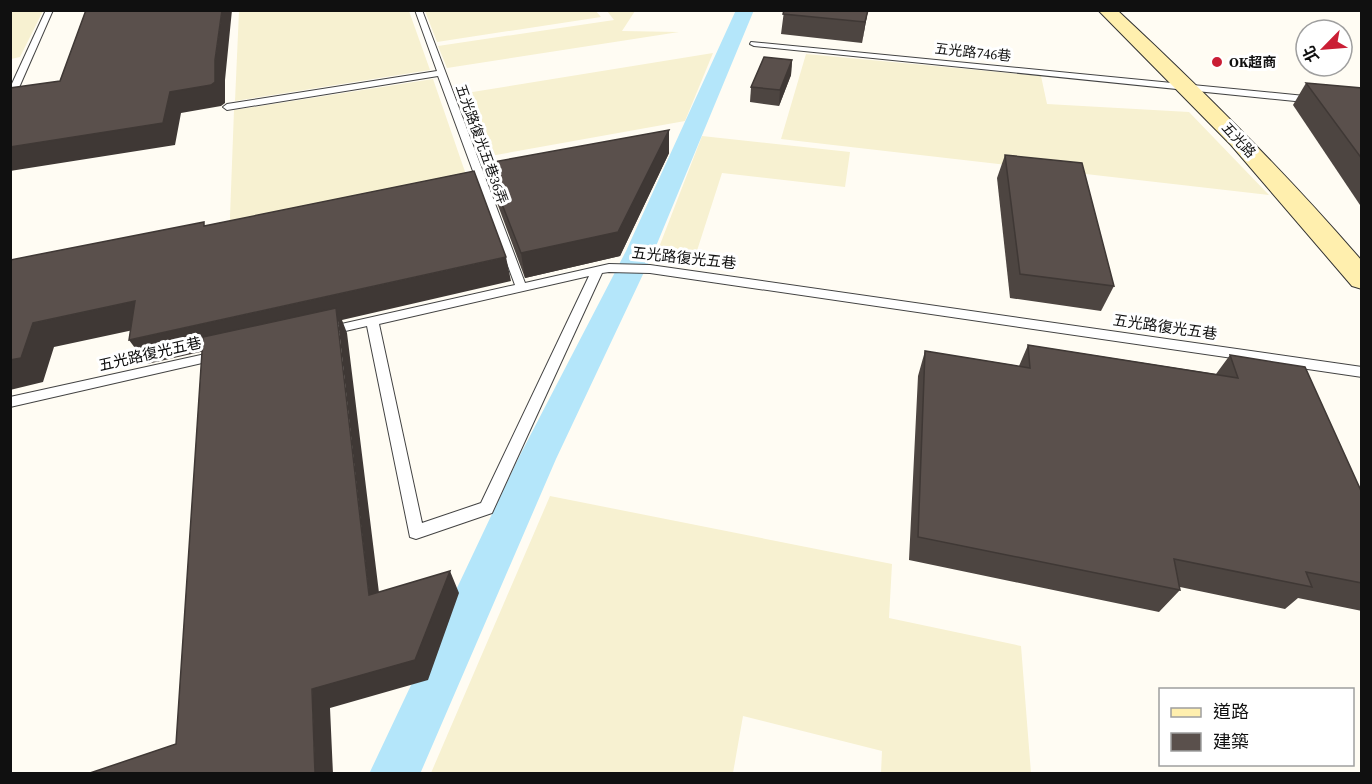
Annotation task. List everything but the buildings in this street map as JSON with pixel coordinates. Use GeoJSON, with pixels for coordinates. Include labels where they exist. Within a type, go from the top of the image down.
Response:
{"type":"FeatureCollection","features":[{"type":"Feature","properties":{"kind":"main road","name":"五光路"},"geometry":{"type":"LineString","coordinates":[[1106,10],[1190,88],[1304,209],[1362,280]]}},
{"type":"Feature","properties":{"kind":"main road","name":"五光路"},"geometry":{"type":"LineString","coordinates":[[1123,10],[1214,90],[1362,246]]}},
{"type":"Feature","properties":{"kind":"lane"},"geometry":{"type":"LineString","coordinates":[[10,99],[50,10]]}},
{"type":"Feature","properties":{"kind":"lane","name":"五光路復光五巷36弄"},"geometry":{"type":"LineString","coordinates":[[418,10],[521,287]]}},
{"type":"Feature","properties":{"kind":"lane","name":"五光路746巷"},"geometry":{"type":"LineString","coordinates":[[754,44],[1327,101]]}},
{"type":"Feature","properties":{"kind":"lane"},"geometry":{"type":"LineString","coordinates":[[227,107],[441,73]]}},
{"type":"Feature","properties":{"kind":"lane","name":"五光路復光五巷"},"geometry":{"type":"LineString","coordinates":[[314,334],[604,269],[650,268],[1362,372]]}},
{"type":"Feature","properties":{"kind":"lane"},"geometry":{"type":"LineString","coordinates":[[372,321],[416,532],[487,508],[604,269]]}},
{"type":"Feature","properties":{"kind":"lane","name":"五光路復光五巷"},"geometry":{"type":"LineString","coordinates":[[10,402],[232,352]]}},
{"type":"Feature","properties":{"kind":"shaded area"},"geometry":{"type":"Polygon","coordinates":[[[595,10],[601,17],[437,42],[425,11],[595,10]]]}},
{"type":"Feature","properties":{"kind":"shaded area"},"geometry":{"type":"Polygon","coordinates":[[[10,11],[43,11],[20,57],[11,59],[10,11]]]}},
{"type":"Feature","properties":{"kind":"shaded area"},"geometry":{"type":"Polygon","coordinates":[[[239,11],[409,11],[430,70],[235,101],[239,11]]]}},
{"type":"Feature","properties":{"kind":"shaded area"},"geometry":{"type":"Polygon","coordinates":[[[607,11],[635,11],[622,31],[679,32],[447,68],[438,46],[614,20],[607,11]]]}},
{"type":"Feature","properties":{"kind":"shaded area"},"geometry":{"type":"Polygon","coordinates":[[[713,53],[685,121],[485,157],[460,94],[713,53]]]}},
{"type":"Feature","properties":{"kind":"shaded area"},"geometry":{"type":"Polygon","coordinates":[[[806,54],[1041,76],[1047,104],[1189,112],[1269,195],[781,139],[806,54]]]}},
{"type":"Feature","properties":{"kind":"shaded area"},"geometry":{"type":"Polygon","coordinates":[[[433,79],[473,195],[229,243],[234,110],[433,79]]]}},
{"type":"Feature","properties":{"kind":"shaded area"},"geometry":{"type":"Polygon","coordinates":[[[702,136],[850,152],[845,187],[722,173],[694,260],[656,255],[702,136]]]}},
{"type":"Feature","properties":{"kind":"shaded area"},"geometry":{"type":"Polygon","coordinates":[[[550,496],[892,564],[889,618],[1021,646],[1031,773],[881,773],[882,751],[743,716],[733,773],[431,773],[550,496]]]}},
{"type":"Feature","properties":{"kind":"waterway"},"geometry":{"type":"LineString","coordinates":[[394,774],[537,459],[640,251],[745,10]]}},
{"type":"Feature","properties":{"kind":"place","name":"OK超商"},"geometry":{"type":"Point","coordinates":[1217,62]}}]}
